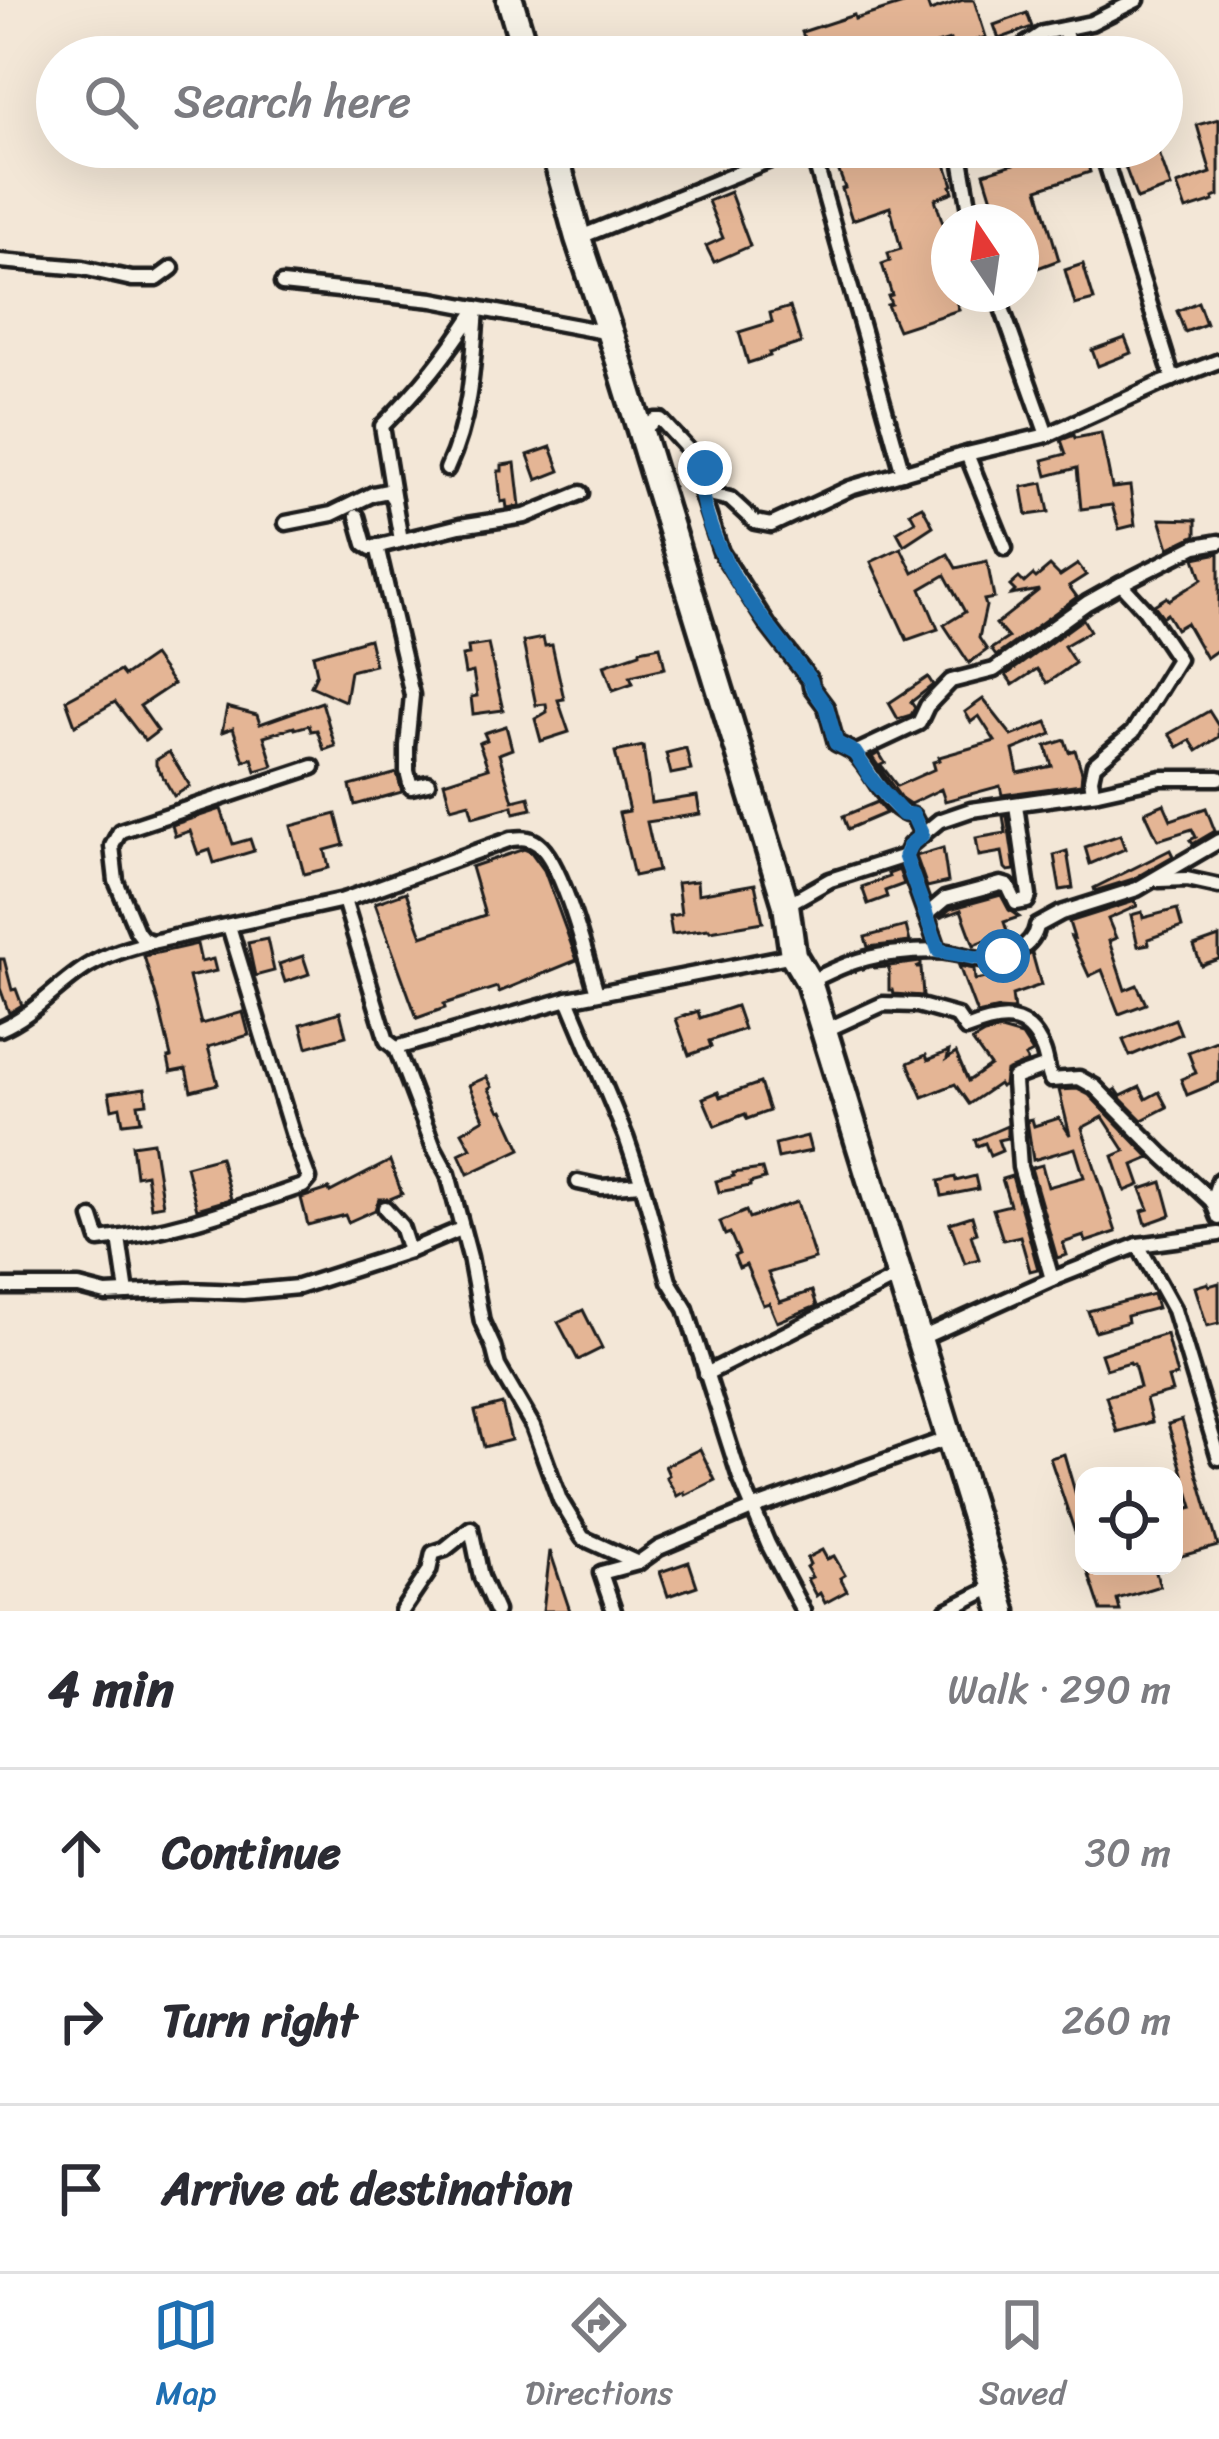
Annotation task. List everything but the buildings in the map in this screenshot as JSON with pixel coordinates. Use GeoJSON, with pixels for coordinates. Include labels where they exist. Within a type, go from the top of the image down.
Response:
{"type":"FeatureCollection","features":[{"type":"Feature","properties":{"kind":"highway"},"geometry":{"type":"LineString","coordinates":[[510,0],[521,36]]}},
{"type":"Feature","properties":{"kind":"highway"},"geometry":{"type":"LineString","coordinates":[[559,168],[785,905],[793,955],[809,982],[999,1599]]}},
{"type":"Feature","properties":{"kind":"street"},"geometry":{"type":"LineString","coordinates":[[1038,36],[1091,23],[1137,0]]}},
{"type":"Feature","properties":{"kind":"street"},"geometry":{"type":"LineString","coordinates":[[1064,29],[1066,36]]}},
{"type":"Feature","properties":{"kind":"street"},"geometry":{"type":"LineString","coordinates":[[578,238],[754,168]]}},
{"type":"Feature","properties":{"kind":"street"},"geometry":{"type":"LineString","coordinates":[[813,168],[903,472]]}},
{"type":"Feature","properties":{"kind":"street"},"geometry":{"type":"LineString","coordinates":[[962,168],[969,204]]}},
{"type":"Feature","properties":{"kind":"street"},"geometry":{"type":"LineString","coordinates":[[1108,168],[1173,379]]}},
{"type":"Feature","properties":{"kind":"street"},"geometry":{"type":"LineString","coordinates":[[0,262],[83,268],[132,279],[157,279],[172,268]]}},
{"type":"Feature","properties":{"kind":"street"},"geometry":{"type":"LineString","coordinates":[[282,284],[433,300],[610,334]]}},
{"type":"Feature","properties":{"kind":"street"},"geometry":{"type":"LineString","coordinates":[[447,469],[466,420],[477,308]]}},
{"type":"Feature","properties":{"kind":"street"},"geometry":{"type":"LineString","coordinates":[[401,541],[382,426],[447,356],[477,308]]}},
{"type":"Feature","properties":{"kind":"street"},"geometry":{"type":"LineString","coordinates":[[1003,312],[1047,435]]}},
{"type":"Feature","properties":{"kind":"street"},"geometry":{"type":"LineString","coordinates":[[701,492],[730,499],[755,522],[771,525],[850,488],[1047,435],[1219,361]]}},
{"type":"Feature","properties":{"kind":"street"},"geometry":{"type":"LineString","coordinates":[[640,433],[655,420],[666,425],[705,468],[701,492],[721,552],[810,680],[826,707],[836,743],[855,753],[903,814],[913,815],[922,835]]}},
{"type":"Feature","properties":{"kind":"street"},"geometry":{"type":"LineString","coordinates":[[967,454],[1005,548]]}},
{"type":"Feature","properties":{"kind":"street"},"geometry":{"type":"LineString","coordinates":[[286,523],[332,514],[388,491],[394,500]]}},
{"type":"Feature","properties":{"kind":"street"},"geometry":{"type":"LineString","coordinates":[[357,516],[370,548],[525,515],[581,493]]}},
{"type":"Feature","properties":{"kind":"street"},"geometry":{"type":"LineString","coordinates":[[855,753],[919,723],[927,706],[951,681],[994,670],[1121,584],[1196,546],[1219,542]]}},
{"type":"Feature","properties":{"kind":"street"},"geometry":{"type":"LineString","coordinates":[[377,546],[412,695],[407,771],[411,787],[428,783]]}},
{"type":"Feature","properties":{"kind":"street"},"geometry":{"type":"LineString","coordinates":[[1093,792],[1094,765],[1133,732],[1178,658],[1121,584]]}},
{"type":"Feature","properties":{"kind":"street"},"geometry":{"type":"LineString","coordinates":[[152,942],[137,931],[116,881],[112,846],[120,831],[313,767]]}},
{"type":"Feature","properties":{"kind":"street"},"geometry":{"type":"LineString","coordinates":[[939,951],[905,856],[910,845],[946,818],[1161,778],[1219,778]]}},
{"type":"Feature","properties":{"kind":"street"},"geometry":{"type":"LineString","coordinates":[[926,915],[945,899],[1001,884],[1008,886],[1016,903],[1027,901],[1016,805]]}},
{"type":"Feature","properties":{"kind":"street"},"geometry":{"type":"LineString","coordinates":[[0,1029],[16,1022],[84,968],[115,952],[344,900],[525,837],[547,854],[566,893],[597,993]]}},
{"type":"Feature","properties":{"kind":"street"},"geometry":{"type":"LineString","coordinates":[[809,982],[850,961],[893,953],[939,951],[988,961],[1003,956],[1025,948],[1035,938],[1037,926],[1060,913],[1152,881],[1219,841]]}},
{"type":"Feature","properties":{"kind":"street"},"geometry":{"type":"LineString","coordinates":[[785,905],[830,880],[905,856]]}},
{"type":"Feature","properties":{"kind":"street"},"geometry":{"type":"LineString","coordinates":[[1152,881],[1187,879],[1219,886]]}},
{"type":"Feature","properties":{"kind":"street"},"geometry":{"type":"LineString","coordinates":[[344,900],[387,1041],[397,1048],[448,1174],[482,1322],[498,1366],[533,1426],[560,1500],[583,1538],[638,1563]]}},
{"type":"Feature","properties":{"kind":"street"},"geometry":{"type":"LineString","coordinates":[[92,1218],[99,1240],[119,1238],[239,1207],[303,1186],[309,1179],[229,926]]}},
{"type":"Feature","properties":{"kind":"street"},"geometry":{"type":"LineString","coordinates":[[397,1048],[568,999],[793,955]]}},
{"type":"Feature","properties":{"kind":"street"},"geometry":{"type":"LineString","coordinates":[[568,999],[643,1184],[669,1281],[686,1309],[752,1509],[802,1611]]}},
{"type":"Feature","properties":{"kind":"street"},"geometry":{"type":"LineString","coordinates":[[824,1031],[883,1004],[917,1005],[957,1016],[966,1029],[991,1021],[1024,1022],[1044,1052],[1051,1080],[1079,1078],[1095,1087],[1212,1201],[1219,1218]]}},
{"type":"Feature","properties":{"kind":"street"},"geometry":{"type":"LineString","coordinates":[[1047,1066],[1014,1082],[1020,1167],[1052,1279]]}},
{"type":"Feature","properties":{"kind":"street"},"geometry":{"type":"LineString","coordinates":[[1212,1201],[1219,1180]]}},
{"type":"Feature","properties":{"kind":"street"},"geometry":{"type":"LineString","coordinates":[[578,1183],[601,1187],[643,1184]]}},
{"type":"Feature","properties":{"kind":"street"},"geometry":{"type":"LineString","coordinates":[[385,1208],[401,1226],[409,1250]]}},
{"type":"Feature","properties":{"kind":"street"},"geometry":{"type":"LineString","coordinates":[[0,1287],[80,1287],[106,1294],[298,1287],[460,1228]]}},
{"type":"Feature","properties":{"kind":"street"},"geometry":{"type":"LineString","coordinates":[[918,1339],[1138,1245],[1219,1234]]}},
{"type":"Feature","properties":{"kind":"street"},"geometry":{"type":"LineString","coordinates":[[119,1238],[127,1293]]}},
{"type":"Feature","properties":{"kind":"street"},"geometry":{"type":"LineString","coordinates":[[1138,1245],[1174,1310],[1219,1458]]}},
{"type":"Feature","properties":{"kind":"street"},"geometry":{"type":"LineString","coordinates":[[706,1374],[898,1276]]}},
{"type":"Feature","properties":{"kind":"street"},"geometry":{"type":"LineString","coordinates":[[614,1611],[601,1574],[638,1563],[659,1547],[752,1509],[949,1438]]}},
{"type":"Feature","properties":{"kind":"street"},"geometry":{"type":"LineString","coordinates":[[402,1611],[429,1571],[433,1553],[471,1528],[481,1576],[496,1611]]}},
{"type":"Feature","properties":{"kind":"street"},"geometry":{"type":"LineString","coordinates":[[946,1611],[999,1599]]}},
{"type":"Feature","properties":{"kind":"route"},"geometry":{"type":"LineString","coordinates":[[705,468],[701,492],[721,552],[823,701],[836,743],[855,753],[903,814],[913,815],[922,835],[905,856],[939,951],[988,961],[1003,956]]}}]}
